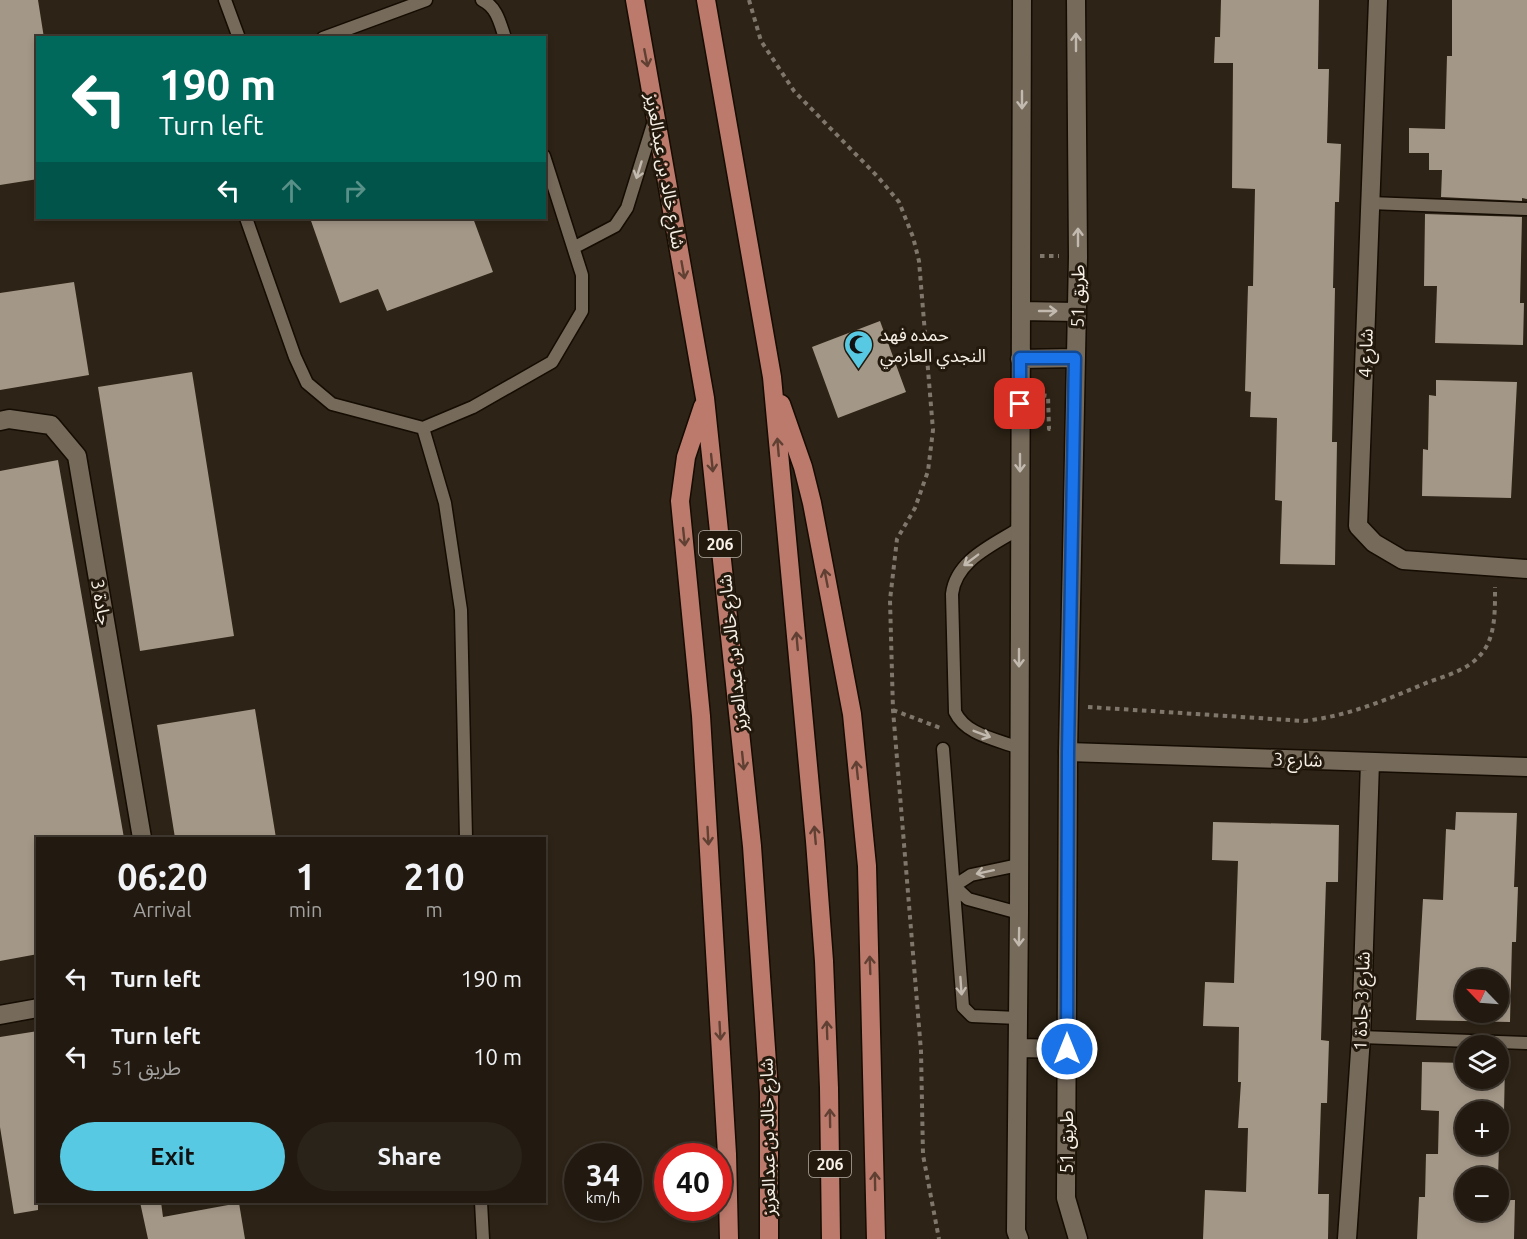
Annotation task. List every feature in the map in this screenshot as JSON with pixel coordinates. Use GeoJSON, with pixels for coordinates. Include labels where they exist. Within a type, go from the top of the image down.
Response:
{"type":"FeatureCollection","features":[{"type":"Feature","properties":{"kind":"main road","name":"شارع خالد بن عبدالعزيز"},"geometry":{"type":"LineString","coordinates":[[635,0],[705,398],[752,846],[769,1092],[769,1239]]}},
{"type":"Feature","properties":{"kind":"main road","name":"206"},"geometry":{"type":"LineString","coordinates":[[706,0],[772,377],[824,961],[829,1088],[831,1239]]}},
{"type":"Feature","properties":{"kind":"main road"},"geometry":{"type":"LineString","coordinates":[[772,377],[810,494],[852,714],[867,866],[876,1239]]}},
{"type":"Feature","properties":{"kind":"main road"},"geometry":{"type":"LineString","coordinates":[[705,398],[686,457],[680,501],[701,717],[726,1142],[729,1239]]}},
{"type":"Feature","properties":{"kind":"street"},"geometry":{"type":"LineString","coordinates":[[1019,1239],[1016,1231],[1022,0]]}},
{"type":"Feature","properties":{"kind":"street","name":"طريق 51"},"geometry":{"type":"LineString","coordinates":[[1076,0],[1078,257],[1068,752],[1066,1198],[1078,1239]]}},
{"type":"Feature","properties":{"kind":"street","name":"شارع 4"},"geometry":{"type":"LineString","coordinates":[[1378,0],[1358,526],[1374,543],[1403,560],[1527,569]]}},
{"type":"Feature","properties":{"kind":"street"},"geometry":{"type":"LineString","coordinates":[[1021,311],[1076,312]]}},
{"type":"Feature","properties":{"kind":"street"},"geometry":{"type":"LineString","coordinates":[[1020,358],[1075,358]]}},
{"type":"Feature","properties":{"kind":"street","name":"جادة 3"},"geometry":{"type":"LineString","coordinates":[[0,421],[9,419],[51,425],[77,456],[142,837]]}},
{"type":"Feature","properties":{"kind":"street","name":"شارع 3"},"geometry":{"type":"LineString","coordinates":[[1068,752],[1527,767]]}},
{"type":"Feature","properties":{"kind":"street","name":"شارع 3 جادة 1"},"geometry":{"type":"LineString","coordinates":[[1347,1239],[1360,1037],[1370,762]]}},
{"type":"Feature","properties":{"kind":"street"},"geometry":{"type":"LineString","coordinates":[[0,1015],[36,1008]]}},
{"type":"Feature","properties":{"kind":"street"},"geometry":{"type":"LineString","coordinates":[[1018,1048],[1067,1049]]}},
{"type":"Feature","properties":{"kind":"lane"},"geometry":{"type":"LineString","coordinates":[[225,0],[238,36]]}},
{"type":"Feature","properties":{"kind":"lane"},"geometry":{"type":"LineString","coordinates":[[327,36],[426,0]]}},
{"type":"Feature","properties":{"kind":"lane"},"geometry":{"type":"LineString","coordinates":[[482,0],[488,3],[497,15],[504,36]]}},
{"type":"Feature","properties":{"kind":"lane"},"geometry":{"type":"LineString","coordinates":[[575,247],[615,226],[627,208],[656,114]]}},
{"type":"Feature","properties":{"kind":"lane"},"geometry":{"type":"LineString","coordinates":[[246,219],[295,357],[308,383],[332,404],[423,428],[472,407],[552,362],[582,311],[582,275],[575,247],[546,162]]}},
{"type":"Feature","properties":{"kind":"lane"},"geometry":{"type":"LineString","coordinates":[[1370,203],[1527,209]]}},
{"type":"Feature","properties":{"kind":"lane"},"geometry":{"type":"LineString","coordinates":[[423,428],[445,503],[461,610],[466,837]]}},
{"type":"Feature","properties":{"kind":"lane"},"geometry":{"type":"LineString","coordinates":[[1019,748],[966,728],[955,712],[952,594],[953,584],[963,567],[1020,528]]}},
{"type":"Feature","properties":{"kind":"lane"},"geometry":{"type":"LineString","coordinates":[[944,749],[963,1006],[972,1016],[1018,1017]]}},
{"type":"Feature","properties":{"kind":"lane"},"geometry":{"type":"LineString","coordinates":[[954,886],[971,875],[1018,865]]}},
{"type":"Feature","properties":{"kind":"lane"},"geometry":{"type":"LineString","coordinates":[[954,886],[962,896],[968,899],[1019,913]]}},
{"type":"Feature","properties":{"kind":"lane"},"geometry":{"type":"LineString","coordinates":[[1360,1037],[1527,1043]]}},
{"type":"Feature","properties":{"kind":"lane"},"geometry":{"type":"LineString","coordinates":[[481,1203],[483,1239]]}},
{"type":"Feature","properties":{"kind":"path"},"geometry":{"type":"LineString","coordinates":[[748,0],[761,40],[794,91],[878,177],[899,202],[913,237],[919,261],[933,430],[928,471],[915,508],[897,539],[890,600],[893,710],[921,1052],[923,1155],[939,1239]]}},
{"type":"Feature","properties":{"kind":"path"},"geometry":{"type":"LineString","coordinates":[[1021,255],[1078,257]]}},
{"type":"Feature","properties":{"kind":"path"},"geometry":{"type":"LineString","coordinates":[[1069,705],[1304,721],[1351,712],[1466,667],[1483,652],[1490,637],[1495,616],[1496,568]]}},
{"type":"Feature","properties":{"kind":"building"},"geometry":{"type":"Polygon","coordinates":[[[0,0],[38,0],[44,36],[36,36],[36,179],[0,185],[0,0]]]}},
{"type":"Feature","properties":{"kind":"building"},"geometry":{"type":"Polygon","coordinates":[[[1221,0],[1319,0],[1318,69],[1329,69],[1327,143],[1341,144],[1339,202],[1335,202],[1333,288],[1335,288],[1332,442],[1337,442],[1335,565],[1280,564],[1282,501],[1275,500],[1277,418],[1250,417],[1251,392],[1245,391],[1248,286],[1253,286],[1255,189],[1232,188],[1233,63],[1214,63],[1215,37],[1220,37],[1221,0]]]}},
{"type":"Feature","properties":{"kind":"building"},"geometry":{"type":"Polygon","coordinates":[[[1452,0],[1527,0],[1527,199],[1522,198],[1522,201],[1441,197],[1442,170],[1429,170],[1429,153],[1409,153],[1409,128],[1445,129],[1447,56],[1452,56],[1452,0]]]}},
{"type":"Feature","properties":{"kind":"building"},"geometry":{"type":"Polygon","coordinates":[[[1425,214],[1522,217],[1520,303],[1524,303],[1523,345],[1435,343],[1437,286],[1424,286],[1425,214]]]}},
{"type":"Feature","properties":{"kind":"building"},"geometry":{"type":"Polygon","coordinates":[[[310,219],[473,219],[493,272],[387,311],[378,289],[340,303],[310,219]]]}},
{"type":"Feature","properties":{"kind":"building"},"geometry":{"type":"Polygon","coordinates":[[[74,282],[89,375],[0,390],[0,293],[74,282]]]}},
{"type":"Feature","properties":{"kind":"building","name":"حمده فهد النجدي العازمي"},"geometry":{"type":"Polygon","coordinates":[[[880,321],[906,392],[838,418],[812,347],[880,321]]]}},
{"type":"Feature","properties":{"kind":"building"},"geometry":{"type":"Polygon","coordinates":[[[192,372],[234,636],[140,651],[98,387],[192,372]]]}},
{"type":"Feature","properties":{"kind":"building"},"geometry":{"type":"Polygon","coordinates":[[[1436,380],[1517,382],[1511,498],[1422,496],[1423,449],[1428,450],[1429,395],[1436,396],[1436,380]]]}},
{"type":"Feature","properties":{"kind":"building"},"geometry":{"type":"Polygon","coordinates":[[[58,460],[124,837],[36,837],[36,954],[0,961],[0,471],[58,460]]]}},
{"type":"Feature","properties":{"kind":"building"},"geometry":{"type":"Polygon","coordinates":[[[255,709],[276,837],[175,837],[157,725],[255,709]]]}},
{"type":"Feature","properties":{"kind":"building"},"geometry":{"type":"Polygon","coordinates":[[[1456,812],[1517,813],[1514,887],[1518,887],[1516,942],[1512,942],[1510,1022],[1509,969],[1455,969],[1455,1021],[1416,1020],[1423,899],[1443,900],[1446,829],[1455,830],[1456,812]]]}},
{"type":"Feature","properties":{"kind":"building"},"geometry":{"type":"Polygon","coordinates":[[[1213,822],[1339,825],[1338,882],[1326,882],[1321,1040],[1329,1041],[1327,1103],[1321,1103],[1318,1194],[1329,1194],[1328,1239],[1203,1239],[1205,1190],[1246,1192],[1248,1128],[1238,1128],[1241,1082],[1238,1082],[1239,1027],[1203,1026],[1205,982],[1234,983],[1238,861],[1212,860],[1213,822]]]}},
{"type":"Feature","properties":{"kind":"building"},"geometry":{"type":"Polygon","coordinates":[[[36,1031],[36,1203],[38,1203],[38,1210],[14,1214],[0,1127],[0,1037],[36,1031]]]}},
{"type":"Feature","properties":{"kind":"building"},"geometry":{"type":"Polygon","coordinates":[[[1422,1062],[1455,1063],[1455,1089],[1504,1089],[1504,1101],[1455,1101],[1455,1155],[1499,1155],[1498,1167],[1455,1167],[1455,1221],[1509,1221],[1509,1200],[1515,1200],[1514,1239],[1417,1239],[1419,1197],[1425,1197],[1426,1154],[1438,1154],[1439,1111],[1421,1110],[1422,1062]]]}},
{"type":"Feature","properties":{"kind":"building"},"geometry":{"type":"Polygon","coordinates":[[[140,1203],[161,1203],[163,1217],[239,1203],[245,1239],[148,1239],[140,1203]]]}},
{"type":"Feature","properties":{"kind":"place","name":"حمده فهد النجدي العازمي"},"geometry":{"type":"Point","coordinates":[859,370]}},
{"type":"Feature","properties":{"kind":"route"},"geometry":{"type":"LineString","coordinates":[[1020,404],[1020,358],[1075,358],[1068,752],[1067,1049]]}}]}
